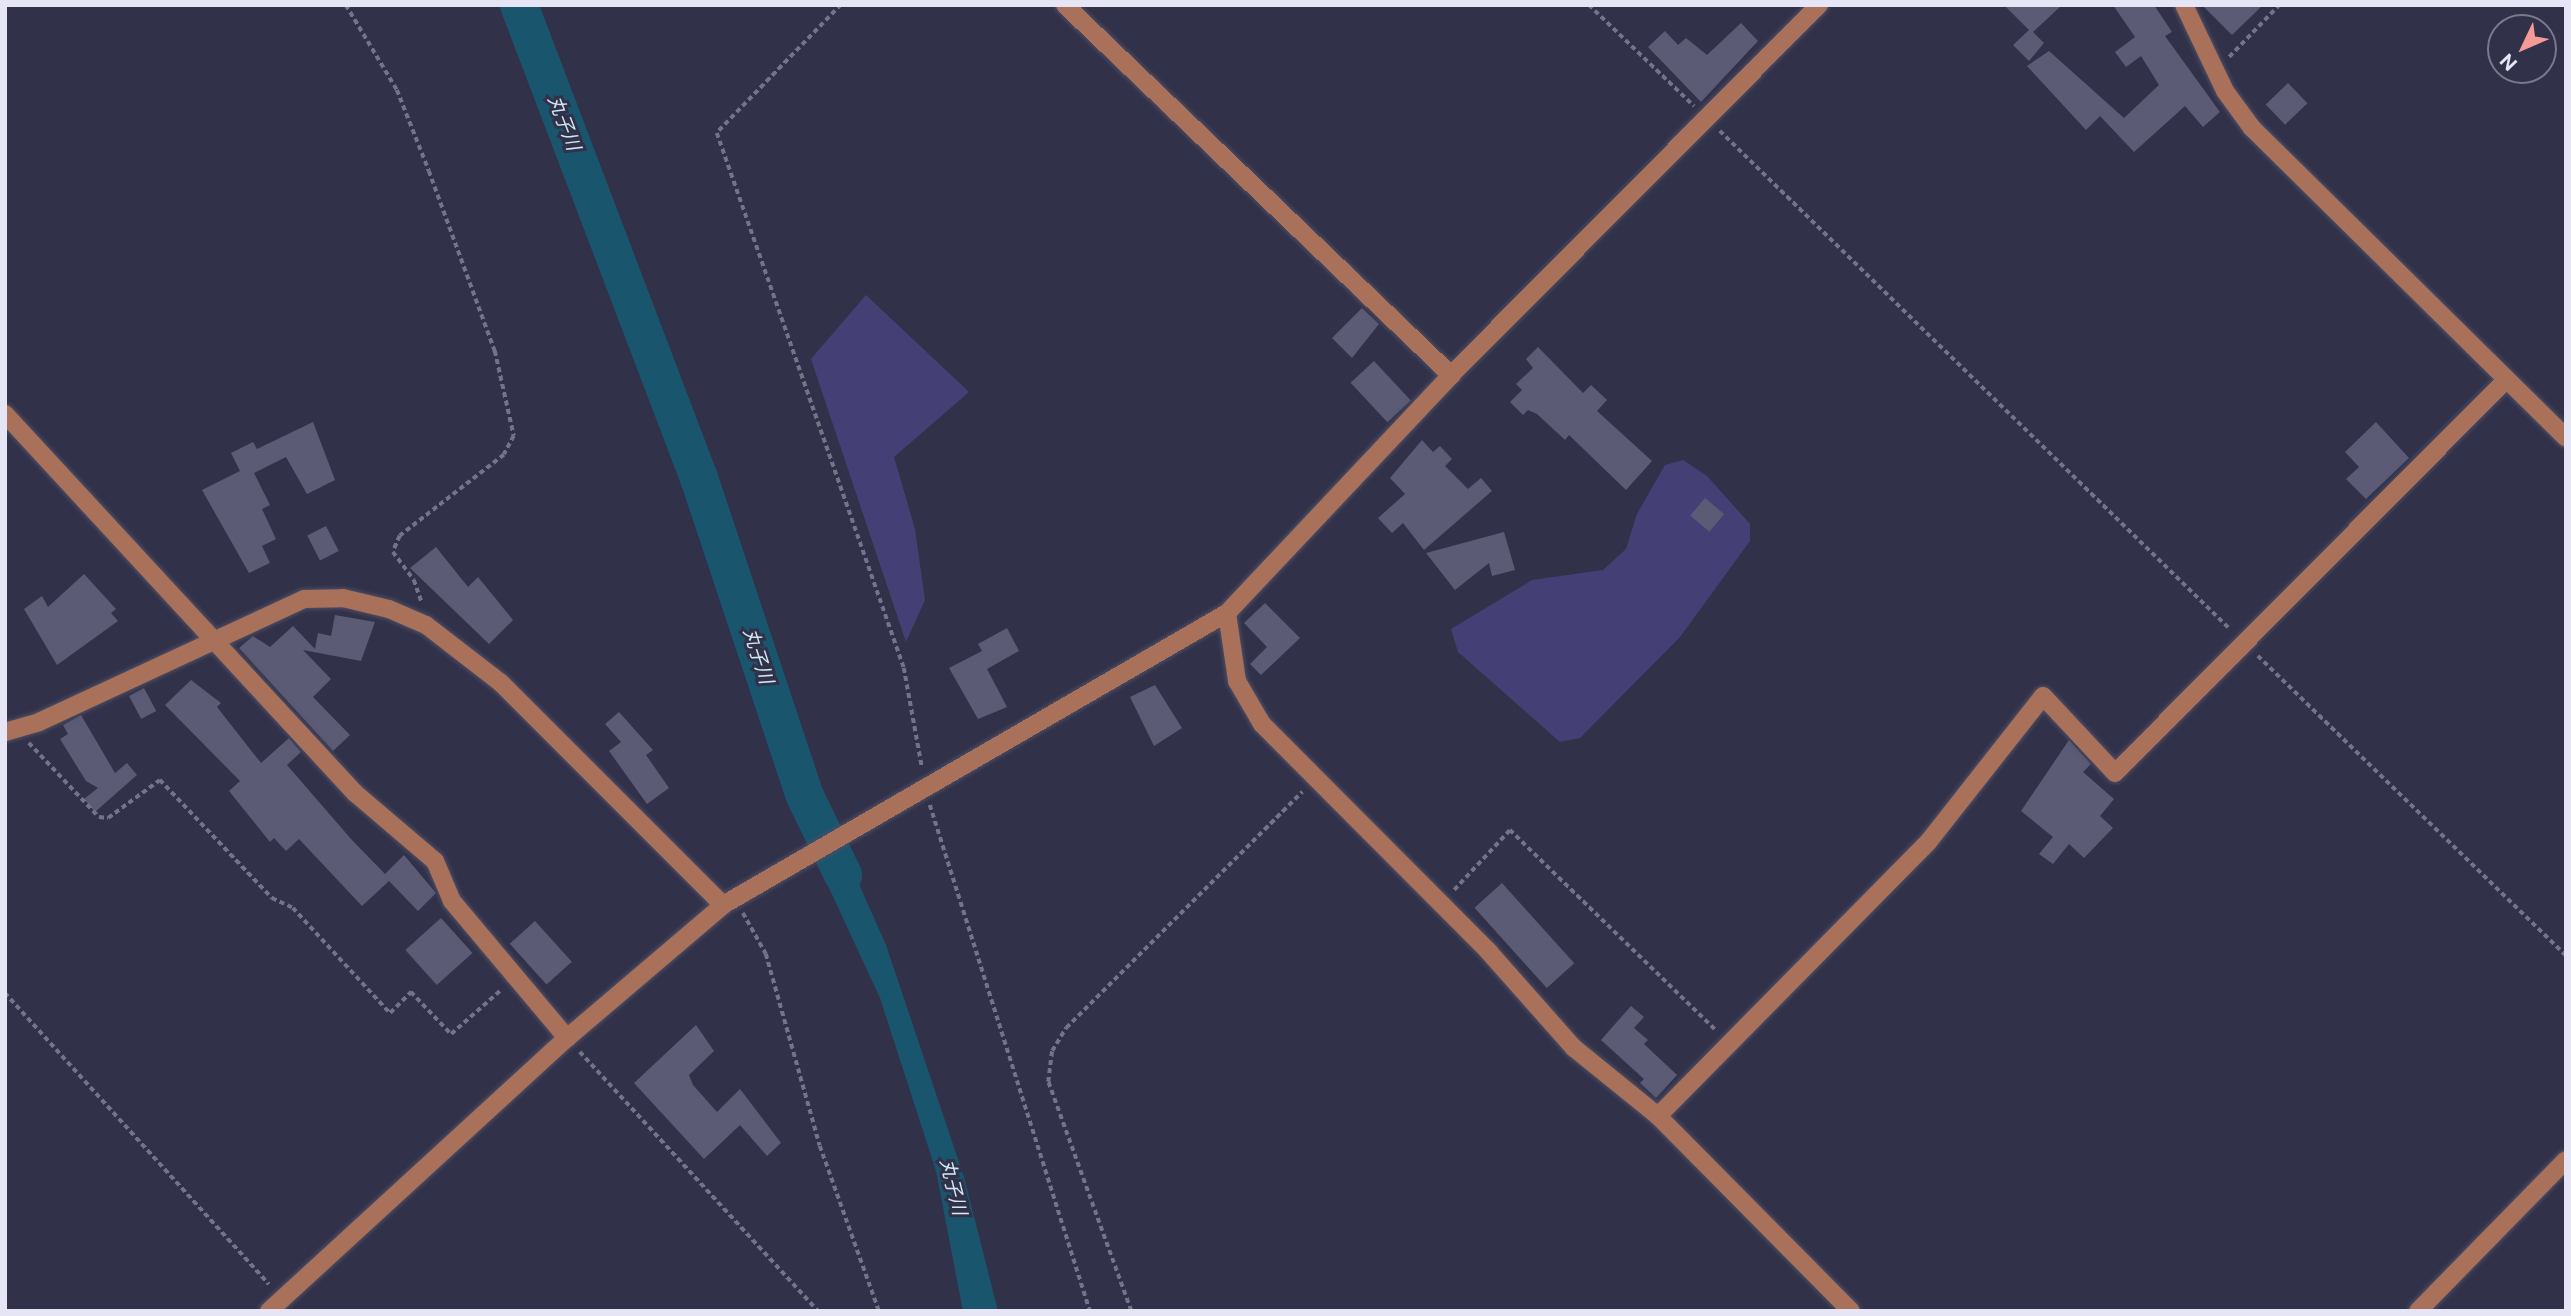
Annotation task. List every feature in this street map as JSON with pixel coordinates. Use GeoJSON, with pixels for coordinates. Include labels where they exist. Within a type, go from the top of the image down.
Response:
{"type":"FeatureCollection","features":[{"type":"Feature","properties":{"kind":"street"},"geometry":{"type":"LineString","coordinates":[[1065,5],[1451,375]]}},
{"type":"Feature","properties":{"kind":"street"},"geometry":{"type":"LineString","coordinates":[[282,1307],[567,1038],[729,903],[1227,613],[1451,375],[1819,5]]}},
{"type":"Feature","properties":{"kind":"street"},"geometry":{"type":"LineString","coordinates":[[2184,5],[2216,71],[2252,128],[2566,438]]}},
{"type":"Feature","properties":{"kind":"street"},"geometry":{"type":"LineString","coordinates":[[1658,1116],[1930,841],[2043,696],[2115,773],[2242,640],[2507,380]]}},
{"type":"Feature","properties":{"kind":"street"},"geometry":{"type":"LineString","coordinates":[[5,414],[355,793],[435,861],[452,901],[567,1038]]}},
{"type":"Feature","properties":{"kind":"street"},"geometry":{"type":"LineString","coordinates":[[11,730],[304,599],[343,598],[426,625],[501,683],[729,903]]}},
{"type":"Feature","properties":{"kind":"street"},"geometry":{"type":"LineString","coordinates":[[1227,613],[1237,681],[1262,724],[1441,904],[1574,1048],[1658,1116],[1852,1311]]}},
{"type":"Feature","properties":{"kind":"street"},"geometry":{"type":"LineString","coordinates":[[2418,1311],[2566,1160]]}},
{"type":"Feature","properties":{"kind":"path"},"geometry":{"type":"LineString","coordinates":[[346,5],[397,90],[425,160],[495,351],[514,436],[504,454],[400,536],[393,552],[414,580],[426,625]]}},
{"type":"Feature","properties":{"kind":"path"},"geometry":{"type":"LineString","coordinates":[[841,5],[718,133],[904,668],[919,790],[1090,1311]]}},
{"type":"Feature","properties":{"kind":"path"},"geometry":{"type":"LineString","coordinates":[[1589,5],[2566,955]]}},
{"type":"Feature","properties":{"kind":"path"},"geometry":{"type":"LineString","coordinates":[[2216,71],[2279,5]]}},
{"type":"Feature","properties":{"kind":"path"},"geometry":{"type":"LineString","coordinates":[[11,730],[99,817],[108,818],[159,780],[272,898],[293,908],[390,1013],[411,992],[451,1034],[516,977]]}},
{"type":"Feature","properties":{"kind":"path"},"geometry":{"type":"LineString","coordinates":[[1131,1311],[1048,1082],[1052,1051],[1066,1028],[1315,779]]}},
{"type":"Feature","properties":{"kind":"path"},"geometry":{"type":"LineString","coordinates":[[1441,904],[1510,830],[1730,1043]]}},
{"type":"Feature","properties":{"kind":"path"},"geometry":{"type":"LineString","coordinates":[[729,903],[766,954],[820,1146],[879,1311]]}},
{"type":"Feature","properties":{"kind":"path"},"geometry":{"type":"LineString","coordinates":[[5,993],[282,1307]]}},
{"type":"Feature","properties":{"kind":"path"},"geometry":{"type":"LineString","coordinates":[[567,1038],[818,1311]]}},
{"type":"Feature","properties":{"kind":"shaded area"},"geometry":{"type":"Polygon","coordinates":[[[866,295],[969,392],[894,457],[915,529],[925,600],[906,642],[811,359],[866,295]]]}},
{"type":"Feature","properties":{"kind":"shaded area"},"geometry":{"type":"Polygon","coordinates":[[[1683,460],[1707,476],[1750,524],[1750,541],[1680,637],[1580,738],[1560,742],[1458,652],[1451,629],[1532,580],[1603,570],[1626,549],[1637,514],[1665,465],[1683,460]]]}},
{"type":"Feature","properties":{"kind":"water"},"geometry":{"type":"Polygon","coordinates":[[[831,821],[886,945],[964,1177],[998,1311],[963,1311],[936,1171],[880,998],[805,836],[831,821]]]}},
{"type":"Feature","properties":{"kind":"building"},"geometry":{"type":"Polygon","coordinates":[[[2004,5],[2062,5],[2033,32],[2044,43],[2029,61],[2013,45],[2029,30],[2004,5]]]}},
{"type":"Feature","properties":{"kind":"building"},"geometry":{"type":"Polygon","coordinates":[[[2113,5],[2154,5],[2172,32],[2165,36],[2220,112],[2203,127],[2185,106],[2134,152],[2100,116],[2086,130],[2027,66],[2049,51],[2124,118],[2159,85],[2141,56],[2126,67],[2115,52],[2135,37],[2113,5]]]}},
{"type":"Feature","properties":{"kind":"building"},"geometry":{"type":"Polygon","coordinates":[[[2202,5],[2263,5],[2232,35],[2202,5]]]}},
{"type":"Feature","properties":{"kind":"building"},"geometry":{"type":"Polygon","coordinates":[[[1741,23],[1758,41],[1701,102],[1648,47],[1665,31],[1678,45],[1686,38],[1707,55],[1741,23]]]}},
{"type":"Feature","properties":{"kind":"building"},"geometry":{"type":"Polygon","coordinates":[[[2288,83],[2307,103],[2285,125],[2266,105],[2288,83]]]}},
{"type":"Feature","properties":{"kind":"building"},"geometry":{"type":"Polygon","coordinates":[[[1362,308],[1379,324],[1352,358],[1332,338],[1362,308]]]}},
{"type":"Feature","properties":{"kind":"building"},"geometry":{"type":"Polygon","coordinates":[[[1538,347],[1583,393],[1591,385],[1607,400],[1597,411],[1652,461],[1626,490],[1569,435],[1565,440],[1537,414],[1528,410],[1523,415],[1510,402],[1522,390],[1516,384],[1533,368],[1526,359],[1538,347]]]}},
{"type":"Feature","properties":{"kind":"building"},"geometry":{"type":"Polygon","coordinates":[[[1374,361],[1411,400],[1387,422],[1351,383],[1374,361]]]}},
{"type":"Feature","properties":{"kind":"building"},"geometry":{"type":"Polygon","coordinates":[[[313,422],[335,480],[307,494],[286,457],[254,473],[270,505],[262,509],[276,539],[262,546],[270,563],[249,573],[202,490],[240,471],[231,453],[253,442],[257,449],[313,422]]]}},
{"type":"Feature","properties":{"kind":"building"},"geometry":{"type":"Polygon","coordinates":[[[2376,422],[2409,458],[2366,499],[2346,479],[2359,467],[2345,452],[2376,422]]]}},
{"type":"Feature","properties":{"kind":"building"},"geometry":{"type":"Polygon","coordinates":[[[1422,440],[1433,452],[1440,446],[1452,459],[1445,466],[1468,489],[1481,478],[1492,491],[1424,550],[1403,523],[1392,533],[1378,518],[1405,494],[1390,478],[1422,440]]]}},
{"type":"Feature","properties":{"kind":"building"},"geometry":{"type":"Polygon","coordinates":[[[1705,498],[1724,514],[1709,532],[1690,516],[1705,498]]]}},
{"type":"Feature","properties":{"kind":"building"},"geometry":{"type":"Polygon","coordinates":[[[326,526],[339,551],[320,560],[307,536],[326,526]]]}},
{"type":"Feature","properties":{"kind":"building"},"geometry":{"type":"Polygon","coordinates":[[[1504,532],[1515,570],[1492,576],[1489,563],[1455,590],[1426,553],[1504,532]]]}},
{"type":"Feature","properties":{"kind":"building"},"geometry":{"type":"Polygon","coordinates":[[[436,547],[468,587],[478,577],[513,620],[489,644],[410,568],[436,547]]]}},
{"type":"Feature","properties":{"kind":"building"},"geometry":{"type":"Polygon","coordinates":[[[84,574],[116,609],[111,613],[118,621],[57,665],[24,609],[42,596],[48,607],[84,574]]]}},
{"type":"Feature","properties":{"kind":"building"},"geometry":{"type":"Polygon","coordinates":[[[1265,603],[1300,638],[1261,675],[1250,664],[1267,647],[1244,623],[1265,603]]]}},
{"type":"Feature","properties":{"kind":"building"},"geometry":{"type":"Polygon","coordinates":[[[335,615],[375,622],[361,661],[303,650],[331,679],[313,697],[350,735],[333,751],[239,648],[253,636],[270,647],[293,626],[315,649],[318,633],[331,636],[335,615]]]}},
{"type":"Feature","properties":{"kind":"building"},"geometry":{"type":"Polygon","coordinates":[[[1007,628],[1019,651],[987,669],[1007,707],[978,719],[949,668],[982,651],[978,644],[1007,628]]]}},
{"type":"Feature","properties":{"kind":"building"},"geometry":{"type":"Polygon","coordinates":[[[191,680],[221,703],[217,707],[261,763],[289,738],[301,752],[287,765],[351,839],[385,874],[404,855],[436,893],[418,911],[389,881],[362,906],[299,839],[286,851],[274,838],[270,842],[229,791],[240,781],[165,705],[191,680]]]}},
{"type":"Feature","properties":{"kind":"building"},"geometry":{"type":"Polygon","coordinates":[[[1155,685],[1182,728],[1154,746],[1130,697],[1155,685]]]}},
{"type":"Feature","properties":{"kind":"building"},"geometry":{"type":"Polygon","coordinates":[[[144,688],[156,711],[141,719],[129,696],[144,688]]]}},
{"type":"Feature","properties":{"kind":"building"},"geometry":{"type":"Polygon","coordinates":[[[619,712],[653,750],[646,755],[669,788],[647,804],[609,751],[621,742],[605,724],[619,712]]]}},
{"type":"Feature","properties":{"kind":"building"},"geometry":{"type":"Polygon","coordinates":[[[81,715],[115,773],[127,763],[137,775],[95,812],[84,799],[98,788],[86,781],[60,739],[68,734],[63,725],[81,715]]]}},
{"type":"Feature","properties":{"kind":"building"},"geometry":{"type":"Polygon","coordinates":[[[2069,740],[2091,764],[2083,772],[2114,799],[2100,816],[2113,828],[2084,858],[2069,844],[2053,864],[2039,854],[2053,837],[2021,811],[2069,740]]]}},
{"type":"Feature","properties":{"kind":"building"},"geometry":{"type":"Polygon","coordinates":[[[1502,883],[1574,963],[1547,988],[1475,908],[1502,883]]]}},
{"type":"Feature","properties":{"kind":"building"},"geometry":{"type":"Polygon","coordinates":[[[441,918],[472,953],[437,985],[405,950],[441,918]]]}},
{"type":"Feature","properties":{"kind":"building"},"geometry":{"type":"Polygon","coordinates":[[[535,921],[572,962],[547,985],[510,944],[535,921]]]}},
{"type":"Feature","properties":{"kind":"building"},"geometry":{"type":"Polygon","coordinates":[[[1631,1006],[1644,1017],[1634,1028],[1648,1040],[1644,1044],[1677,1075],[1656,1098],[1640,1083],[1644,1079],[1601,1040],[1631,1006]]]}},
{"type":"Feature","properties":{"kind":"building"},"geometry":{"type":"Polygon","coordinates":[[[696,1025],[714,1051],[689,1075],[693,1085],[717,1112],[740,1089],[781,1143],[767,1156],[740,1125],[704,1159],[634,1083],[696,1025]]]}},
{"type":"Feature","properties":{"kind":"waterway","name":"丸子川"},"geometry":{"type":"LineString","coordinates":[[519,5],[699,478],[805,796],[843,875]]}}]}
